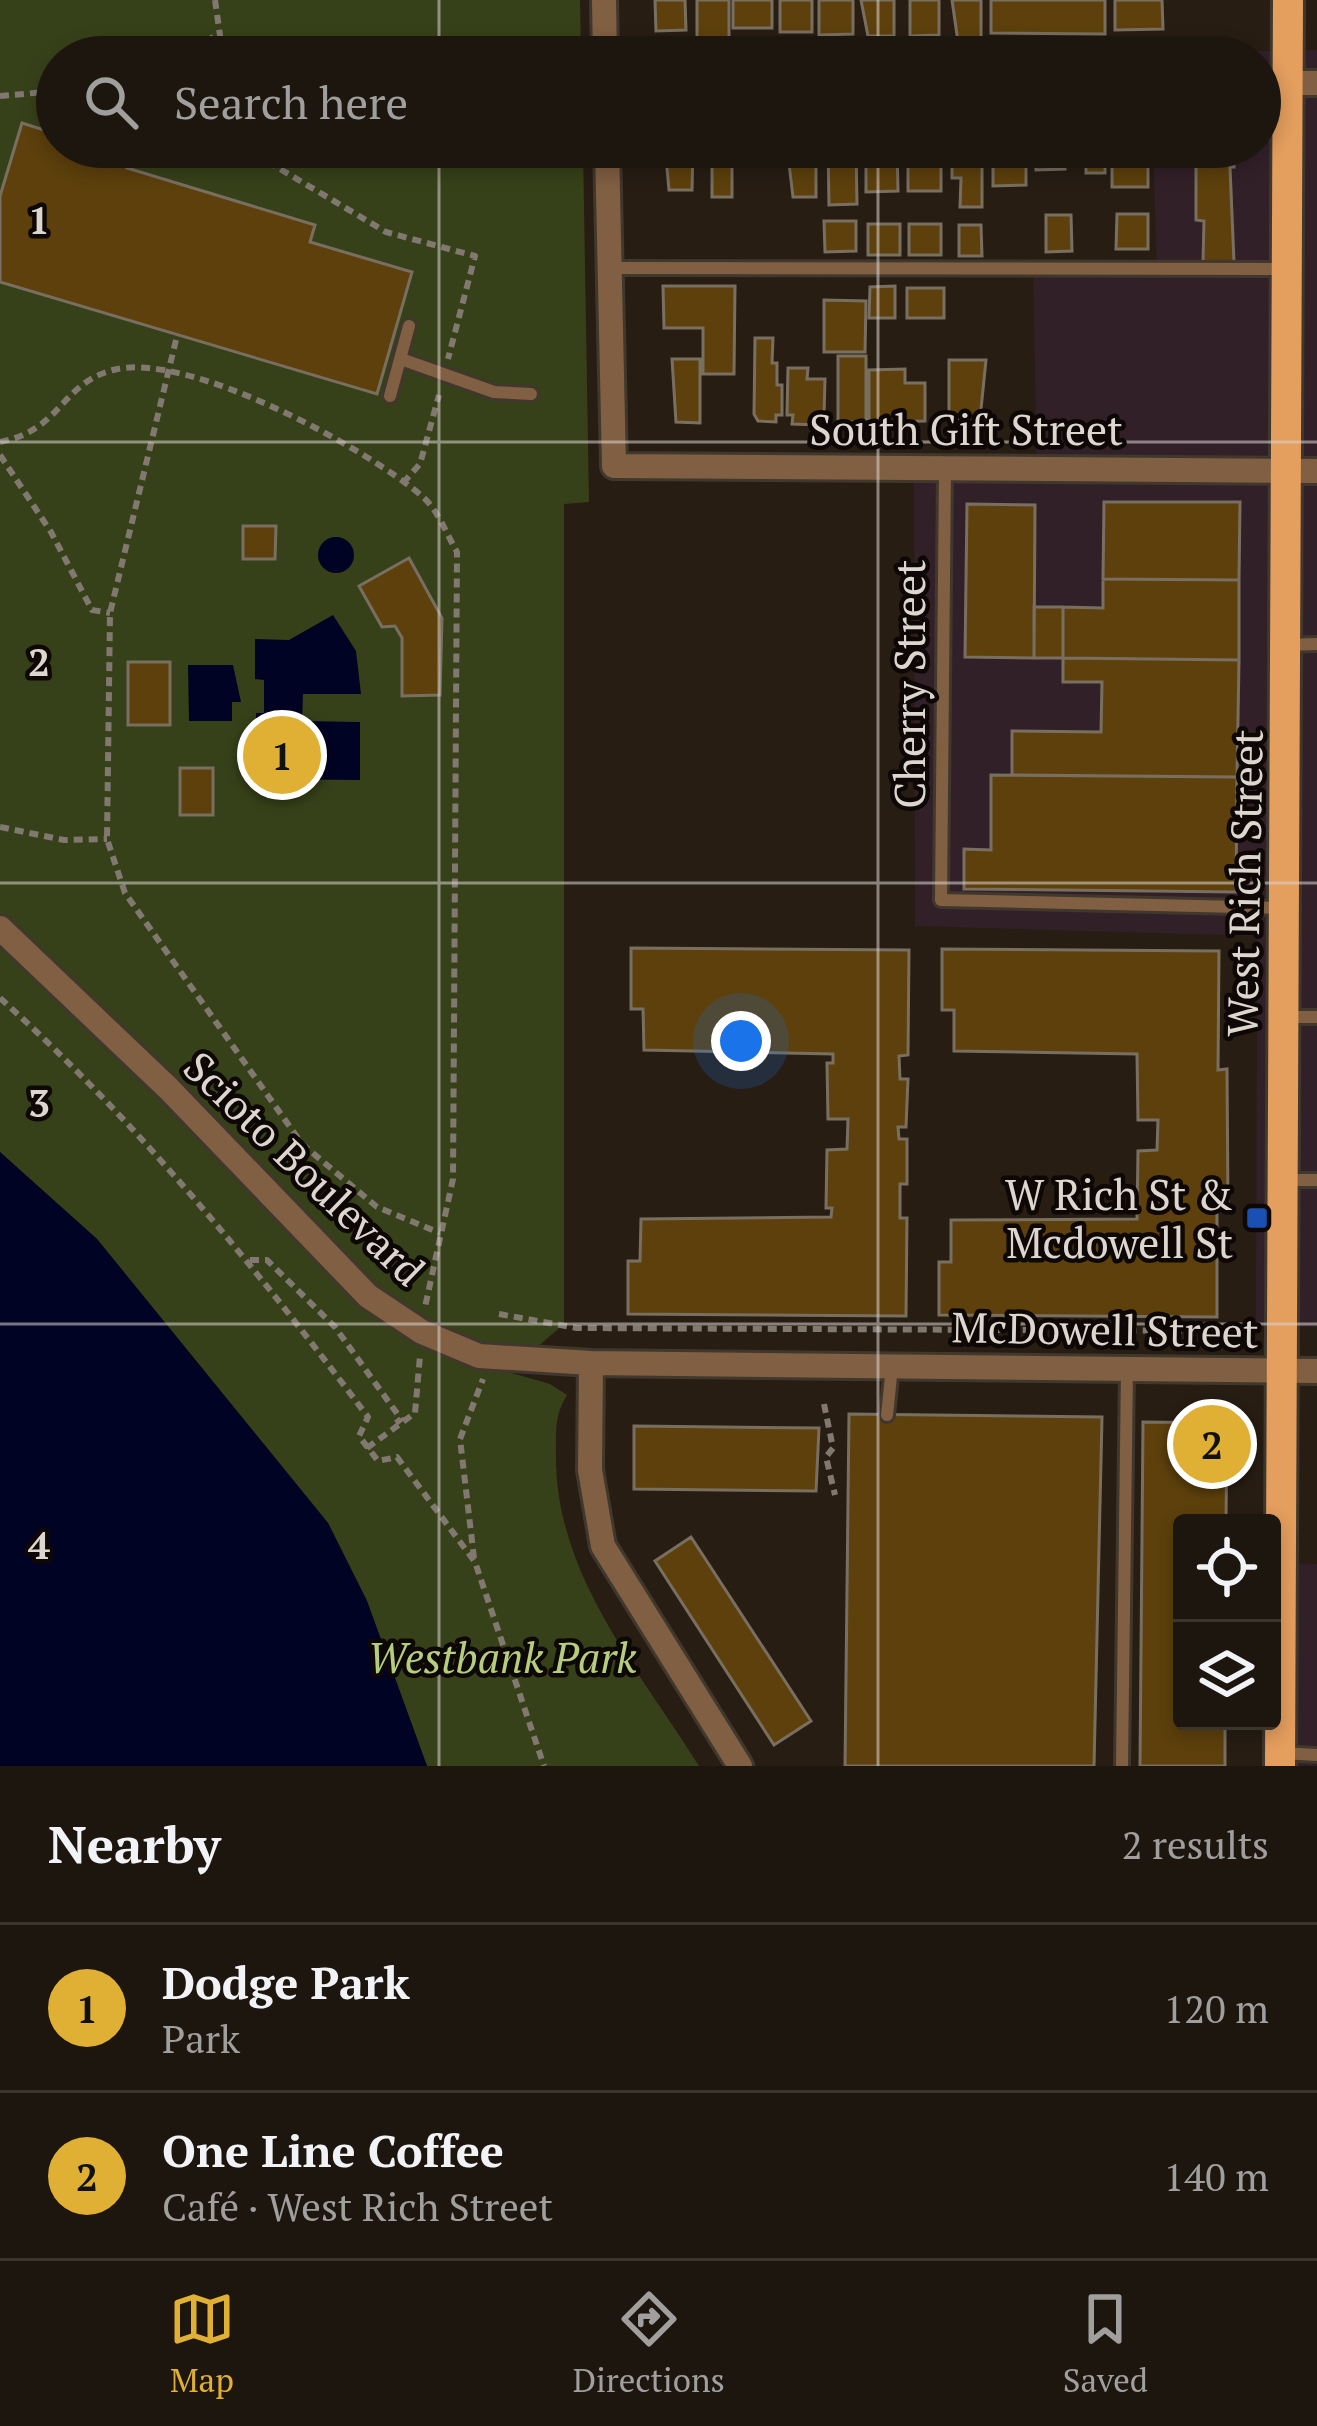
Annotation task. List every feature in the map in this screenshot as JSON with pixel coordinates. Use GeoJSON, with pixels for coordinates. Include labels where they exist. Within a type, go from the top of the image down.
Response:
{"type":"FeatureCollection","features":[{"type":"Feature","properties":{"kind":"main road","name":"West Rich Street"},"geometry":{"type":"LineString","coordinates":[[1280,1760],[1286,908],[1303,645],[1303,471],[1286,269],[1288,0]]}},
{"type":"Feature","properties":{"kind":"street"},"geometry":{"type":"LineString","coordinates":[[604,0],[605,36]]}},
{"type":"Feature","properties":{"kind":"street"},"geometry":{"type":"LineString","coordinates":[[608,168],[610,268]]}},
{"type":"Feature","properties":{"kind":"street","name":"South Gift Street"},"geometry":{"type":"LineString","coordinates":[[610,268],[614,466],[1303,471]]}},
{"type":"Feature","properties":{"kind":"street","name":"Scioto Boulevard"},"geometry":{"type":"LineString","coordinates":[[0,928],[169,1089],[368,1296],[422,1333],[492,1358],[892,1365]]}},
{"type":"Feature","properties":{"kind":"street"},"geometry":{"type":"LineString","coordinates":[[591,1363],[590,1470],[603,1546],[740,1766]]}},
{"type":"Feature","properties":{"kind":"street","name":"McDowell Street"},"geometry":{"type":"LineString","coordinates":[[892,1365],[1317,1371]]}},
{"type":"Feature","properties":{"kind":"lane"},"geometry":{"type":"LineString","coordinates":[[610,268],[1286,269]]}},
{"type":"Feature","properties":{"kind":"lane"},"geometry":{"type":"LineString","coordinates":[[390,396],[410,326]]}},
{"type":"Feature","properties":{"kind":"lane"},"geometry":{"type":"LineString","coordinates":[[401,358],[494,392],[531,394]]}},
{"type":"Feature","properties":{"kind":"lane","name":"Cherry Street"},"geometry":{"type":"LineString","coordinates":[[945,468],[941,900],[1286,908]]}},
{"type":"Feature","properties":{"kind":"lane"},"geometry":{"type":"LineString","coordinates":[[1286,1017],[1317,1017]]}},
{"type":"Feature","properties":{"kind":"lane"},"geometry":{"type":"LineString","coordinates":[[1282,1180],[1317,1180]]}},
{"type":"Feature","properties":{"kind":"lane"},"geometry":{"type":"LineString","coordinates":[[886,1414],[892,1365]]}},
{"type":"Feature","properties":{"kind":"lane"},"geometry":{"type":"LineString","coordinates":[[1122,1766],[1127,1368]]}},
{"type":"Feature","properties":{"kind":"lane"},"geometry":{"type":"LineString","coordinates":[[1280,1760],[1317,1755]]}},
{"type":"Feature","properties":{"kind":"path"},"geometry":{"type":"LineString","coordinates":[[215,0],[215,36]]}},
{"type":"Feature","properties":{"kind":"path"},"geometry":{"type":"LineString","coordinates":[[0,96],[36,93]]}},
{"type":"Feature","properties":{"kind":"path"},"geometry":{"type":"LineString","coordinates":[[277,168],[386,232],[475,256],[420,464],[403,483]]}},
{"type":"Feature","properties":{"kind":"path"},"geometry":{"type":"LineString","coordinates":[[176,340],[110,613],[107,839],[124,892],[302,1144],[377,1207],[440,1233]]}},
{"type":"Feature","properties":{"kind":"path"},"geometry":{"type":"LineString","coordinates":[[0,442],[29,436],[48,424],[84,381],[139,366],[277,407],[427,500],[457,552],[453,1179],[422,1333],[415,1413],[367,1448]]}},
{"type":"Feature","properties":{"kind":"path"},"geometry":{"type":"LineString","coordinates":[[0,455],[51,532],[92,610],[110,613]]}},
{"type":"Feature","properties":{"kind":"path"},"geometry":{"type":"LineString","coordinates":[[0,827],[64,840],[107,839]]}},
{"type":"Feature","properties":{"kind":"path"},"geometry":{"type":"LineString","coordinates":[[0,998],[60,1052],[250,1260],[368,1417],[359,1436],[367,1448],[378,1461],[397,1456],[475,1562]]}},
{"type":"Feature","properties":{"kind":"path"},"geometry":{"type":"LineString","coordinates":[[250,1260],[267,1260],[335,1327],[400,1419],[384,1432]]}},
{"type":"Feature","properties":{"kind":"path"},"geometry":{"type":"LineString","coordinates":[[499,1314],[577,1328],[1239,1331]]}},
{"type":"Feature","properties":{"kind":"path"},"geometry":{"type":"LineString","coordinates":[[492,1358],[460,1439],[475,1562],[544,1766]]}},
{"type":"Feature","properties":{"kind":"path"},"geometry":{"type":"LineString","coordinates":[[824,1404],[833,1448],[826,1457],[836,1495]]}},
{"type":"Feature","properties":{"kind":"shaded area"},"geometry":{"type":"Polygon","coordinates":[[[1317,50],[1317,1327],[1256,1326],[1257,936],[915,926],[914,468],[1037,467],[1033,273],[1157,270],[1154,168],[1281,168],[1281,51],[1317,50]]]}},
{"type":"Feature","properties":{"kind":"shaded area"},"geometry":{"type":"Polygon","coordinates":[[[1283,1563],[1317,1564],[1317,1766],[1280,1766],[1283,1563]]]}},
{"type":"Feature","properties":{"kind":"green space","name":"Westbank Park"},"geometry":{"type":"Polygon","coordinates":[[[0,0],[580,0],[581,36],[36,36],[36,168],[583,168],[589,502],[564,504],[564,1324],[508,1372],[550,1384],[567,1395],[558,1418],[556,1458],[570,1542],[605,1620],[699,1766],[427,1766],[367,1601],[328,1523],[97,1239],[0,1152],[0,0]]]}},
{"type":"Feature","properties":{"kind":"water"},"geometry":{"type":"Polygon","coordinates":[[[336,537],[349,542],[354,555],[349,568],[336,573],[323,568],[318,555],[323,542],[336,537]]]}},
{"type":"Feature","properties":{"kind":"water"},"geometry":{"type":"Polygon","coordinates":[[[333,615],[356,651],[361,694],[303,694],[302,721],[360,722],[360,780],[256,779],[256,713],[264,713],[264,680],[255,679],[255,639],[289,640],[333,615]]]}},
{"type":"Feature","properties":{"kind":"water"},"geometry":{"type":"Polygon","coordinates":[[[188,665],[233,665],[241,702],[232,702],[232,721],[189,721],[188,665]]]}},
{"type":"Feature","properties":{"kind":"water"},"geometry":{"type":"Polygon","coordinates":[[[0,1152],[97,1239],[328,1523],[367,1601],[427,1766],[0,1766],[0,1152]]]}},
{"type":"Feature","properties":{"kind":"building"},"geometry":{"type":"Polygon","coordinates":[[[655,0],[685,0],[686,30],[656,31],[655,0]]]}},
{"type":"Feature","properties":{"kind":"building"},"geometry":{"type":"Polygon","coordinates":[[[697,0],[729,0],[729,36],[697,36],[697,0]]]}},
{"type":"Feature","properties":{"kind":"building"},"geometry":{"type":"Polygon","coordinates":[[[733,0],[772,0],[772,28],[733,28],[733,0]]]}},
{"type":"Feature","properties":{"kind":"building"},"geometry":{"type":"Polygon","coordinates":[[[780,0],[812,0],[812,32],[780,32],[780,0]]]}},
{"type":"Feature","properties":{"kind":"building"},"geometry":{"type":"Polygon","coordinates":[[[819,0],[853,0],[853,34],[819,35],[819,0]]]}},
{"type":"Feature","properties":{"kind":"building"},"geometry":{"type":"Polygon","coordinates":[[[861,0],[894,0],[894,36],[868,36],[861,0]]]}},
{"type":"Feature","properties":{"kind":"building"},"geometry":{"type":"Polygon","coordinates":[[[910,0],[939,0],[939,35],[910,36],[910,0]]]}},
{"type":"Feature","properties":{"kind":"building"},"geometry":{"type":"Polygon","coordinates":[[[952,0],[981,0],[981,36],[957,36],[952,0]]]}},
{"type":"Feature","properties":{"kind":"building"},"geometry":{"type":"Polygon","coordinates":[[[991,0],[1105,0],[1105,34],[991,33],[991,0]]]}},
{"type":"Feature","properties":{"kind":"building"},"geometry":{"type":"Polygon","coordinates":[[[1115,0],[1162,0],[1163,29],[1115,30],[1115,0]]]}},
{"type":"Feature","properties":{"kind":"building"},"geometry":{"type":"Polygon","coordinates":[[[22,123],[36,127],[36,168],[127,168],[315,225],[310,242],[412,272],[377,394],[0,282],[0,196],[22,123]]]}},
{"type":"Feature","properties":{"kind":"building"},"geometry":{"type":"Polygon","coordinates":[[[667,168],[693,168],[692,190],[669,190],[667,168]]]}},
{"type":"Feature","properties":{"kind":"building"},"geometry":{"type":"Polygon","coordinates":[[[712,168],[732,168],[732,197],[712,197],[712,168]]]}},
{"type":"Feature","properties":{"kind":"building"},"geometry":{"type":"Polygon","coordinates":[[[790,168],[816,168],[816,197],[793,197],[790,168]]]}},
{"type":"Feature","properties":{"kind":"building"},"geometry":{"type":"Polygon","coordinates":[[[828,168],[856,168],[857,204],[829,205],[828,168]]]}},
{"type":"Feature","properties":{"kind":"building"},"geometry":{"type":"Polygon","coordinates":[[[866,168],[897,168],[898,191],[866,192],[866,168]]]}},
{"type":"Feature","properties":{"kind":"building"},"geometry":{"type":"Polygon","coordinates":[[[908,168],[941,168],[941,191],[908,191],[908,168]]]}},
{"type":"Feature","properties":{"kind":"building"},"geometry":{"type":"Polygon","coordinates":[[[952,168],[982,168],[982,207],[960,207],[961,178],[952,178],[952,168]]]}},
{"type":"Feature","properties":{"kind":"building"},"geometry":{"type":"Polygon","coordinates":[[[993,168],[1026,168],[1026,185],[993,186],[993,168]]]}},
{"type":"Feature","properties":{"kind":"building"},"geometry":{"type":"Polygon","coordinates":[[[1086,168],[1105,168],[1105,173],[1086,173],[1086,168]]]}},
{"type":"Feature","properties":{"kind":"building"},"geometry":{"type":"Polygon","coordinates":[[[1112,168],[1148,168],[1148,187],[1112,187],[1112,168]]]}},
{"type":"Feature","properties":{"kind":"building"},"geometry":{"type":"Polygon","coordinates":[[[1196,168],[1230,168],[1234,262],[1203,262],[1204,221],[1196,220],[1196,168]]]}},
{"type":"Feature","properties":{"kind":"building"},"geometry":{"type":"Polygon","coordinates":[[[1117,214],[1148,214],[1148,249],[1116,249],[1117,214]]]}},
{"type":"Feature","properties":{"kind":"building"},"geometry":{"type":"Polygon","coordinates":[[[1046,215],[1071,215],[1072,251],[1046,252],[1046,215]]]}},
{"type":"Feature","properties":{"kind":"building"},"geometry":{"type":"Polygon","coordinates":[[[824,221],[856,221],[856,251],[825,252],[824,221]]]}},
{"type":"Feature","properties":{"kind":"building"},"geometry":{"type":"Polygon","coordinates":[[[868,224],[900,224],[900,255],[868,255],[868,224]]]}},
{"type":"Feature","properties":{"kind":"building"},"geometry":{"type":"Polygon","coordinates":[[[909,224],[941,224],[941,255],[909,255],[909,224]]]}},
{"type":"Feature","properties":{"kind":"building"},"geometry":{"type":"Polygon","coordinates":[[[959,225],[981,225],[982,256],[959,256],[959,225]]]}},
{"type":"Feature","properties":{"kind":"building"},"geometry":{"type":"Polygon","coordinates":[[[663,286],[735,286],[734,374],[703,374],[703,328],[664,328],[663,286]]]}},
{"type":"Feature","properties":{"kind":"building"},"geometry":{"type":"Polygon","coordinates":[[[895,286],[895,318],[869,318],[870,287],[895,286]]]}},
{"type":"Feature","properties":{"kind":"building"},"geometry":{"type":"Polygon","coordinates":[[[907,288],[944,288],[944,318],[907,318],[907,288]]]}},
{"type":"Feature","properties":{"kind":"building"},"geometry":{"type":"Polygon","coordinates":[[[824,300],[866,301],[865,352],[824,352],[824,300]]]}},
{"type":"Feature","properties":{"kind":"building"},"geometry":{"type":"Polygon","coordinates":[[[755,338],[773,338],[772,363],[777,363],[777,385],[782,385],[782,415],[776,415],[776,422],[758,421],[754,414],[755,338]]]}},
{"type":"Feature","properties":{"kind":"building"},"geometry":{"type":"Polygon","coordinates":[[[838,356],[866,356],[866,422],[838,422],[838,356]]]}},
{"type":"Feature","properties":{"kind":"building"},"geometry":{"type":"Polygon","coordinates":[[[672,359],[700,359],[700,423],[676,422],[672,359]]]}},
{"type":"Feature","properties":{"kind":"building"},"geometry":{"type":"Polygon","coordinates":[[[949,360],[986,360],[980,419],[949,419],[949,360]]]}},
{"type":"Feature","properties":{"kind":"building"},"geometry":{"type":"Polygon","coordinates":[[[788,368],[808,368],[807,379],[825,379],[824,415],[819,415],[818,425],[792,424],[793,415],[787,415],[788,368]]]}},
{"type":"Feature","properties":{"kind":"building"},"geometry":{"type":"Polygon","coordinates":[[[905,369],[905,383],[925,383],[925,421],[869,422],[869,370],[905,369]]]}},
{"type":"Feature","properties":{"kind":"building"},"geometry":{"type":"Polygon","coordinates":[[[1104,502],[1240,502],[1239,580],[1103,579],[1104,502]]]}},
{"type":"Feature","properties":{"kind":"building"},"geometry":{"type":"Polygon","coordinates":[[[967,504],[1035,505],[1034,658],[965,657],[967,504]]]}},
{"type":"Feature","properties":{"kind":"building"},"geometry":{"type":"Polygon","coordinates":[[[243,526],[276,526],[275,559],[243,559],[243,526]]]}},
{"type":"Feature","properties":{"kind":"building"},"geometry":{"type":"Polygon","coordinates":[[[409,558],[442,618],[440,695],[402,696],[402,638],[395,626],[382,627],[359,586],[409,558]]]}},
{"type":"Feature","properties":{"kind":"building"},"geometry":{"type":"Polygon","coordinates":[[[1103,579],[1239,580],[1239,660],[1063,658],[1063,607],[1103,608],[1103,579]]]}},
{"type":"Feature","properties":{"kind":"building"},"geometry":{"type":"Polygon","coordinates":[[[1034,607],[1063,607],[1063,658],[1034,658],[1034,607]]]}},
{"type":"Feature","properties":{"kind":"building"},"geometry":{"type":"Polygon","coordinates":[[[1063,658],[1239,660],[1237,777],[1012,775],[1012,731],[1101,732],[1102,682],[1063,682],[1063,658]]]}},
{"type":"Feature","properties":{"kind":"building"},"geometry":{"type":"Polygon","coordinates":[[[128,662],[170,662],[170,725],[128,725],[128,662]]]}},
{"type":"Feature","properties":{"kind":"building"},"geometry":{"type":"Polygon","coordinates":[[[180,768],[213,768],[213,815],[180,815],[180,768]]]}},
{"type":"Feature","properties":{"kind":"building"},"geometry":{"type":"Polygon","coordinates":[[[991,775],[1237,777],[1236,892],[964,889],[964,849],[991,850],[991,775]]]}},
{"type":"Feature","properties":{"kind":"building"},"geometry":{"type":"Polygon","coordinates":[[[631,948],[909,950],[908,1055],[899,1056],[900,1079],[908,1079],[906,1127],[898,1127],[899,1139],[907,1139],[907,1184],[900,1184],[900,1218],[907,1218],[906,1316],[628,1314],[628,1261],[640,1261],[641,1219],[831,1217],[832,1208],[826,1208],[827,1150],[847,1149],[848,1119],[828,1119],[827,1063],[833,1063],[833,1054],[644,1050],[643,1009],[631,1009],[631,948]]]}},
{"type":"Feature","properties":{"kind":"building"},"geometry":{"type":"Polygon","coordinates":[[[942,949],[1219,951],[1218,1070],[1227,1069],[1228,1206],[1217,1205],[1217,1317],[939,1315],[939,1262],[951,1262],[951,1220],[1137,1219],[1138,1151],[1157,1150],[1158,1120],[1138,1120],[1137,1054],[954,1051],[954,1010],[942,1010],[942,949]]]}},
{"type":"Feature","properties":{"kind":"building"},"geometry":{"type":"Polygon","coordinates":[[[849,1414],[1102,1417],[1094,1766],[845,1766],[849,1414]]]}},
{"type":"Feature","properties":{"kind":"building"},"geometry":{"type":"Polygon","coordinates":[[[1143,1422],[1227,1423],[1226,1514],[1173,1514],[1173,1730],[1225,1730],[1225,1766],[1140,1766],[1143,1422]]]}},
{"type":"Feature","properties":{"kind":"building"},"geometry":{"type":"Polygon","coordinates":[[[634,1426],[819,1428],[816,1491],[634,1489],[634,1426]]]}},
{"type":"Feature","properties":{"kind":"building"},"geometry":{"type":"Polygon","coordinates":[[[691,1537],[811,1721],[774,1745],[655,1561],[691,1537]]]}},
{"type":"Feature","properties":{"kind":"place","name":"Dodge Park"},"geometry":{"type":"Point","coordinates":[282,755]}},
{"type":"Feature","properties":{"kind":"place","name":"W Rich St & Mcdowell St"},"geometry":{"type":"Point","coordinates":[1257,1218]}},
{"type":"Feature","properties":{"kind":"place","name":"One Line Coffee"},"geometry":{"type":"Point","coordinates":[1212,1444]}}]}
